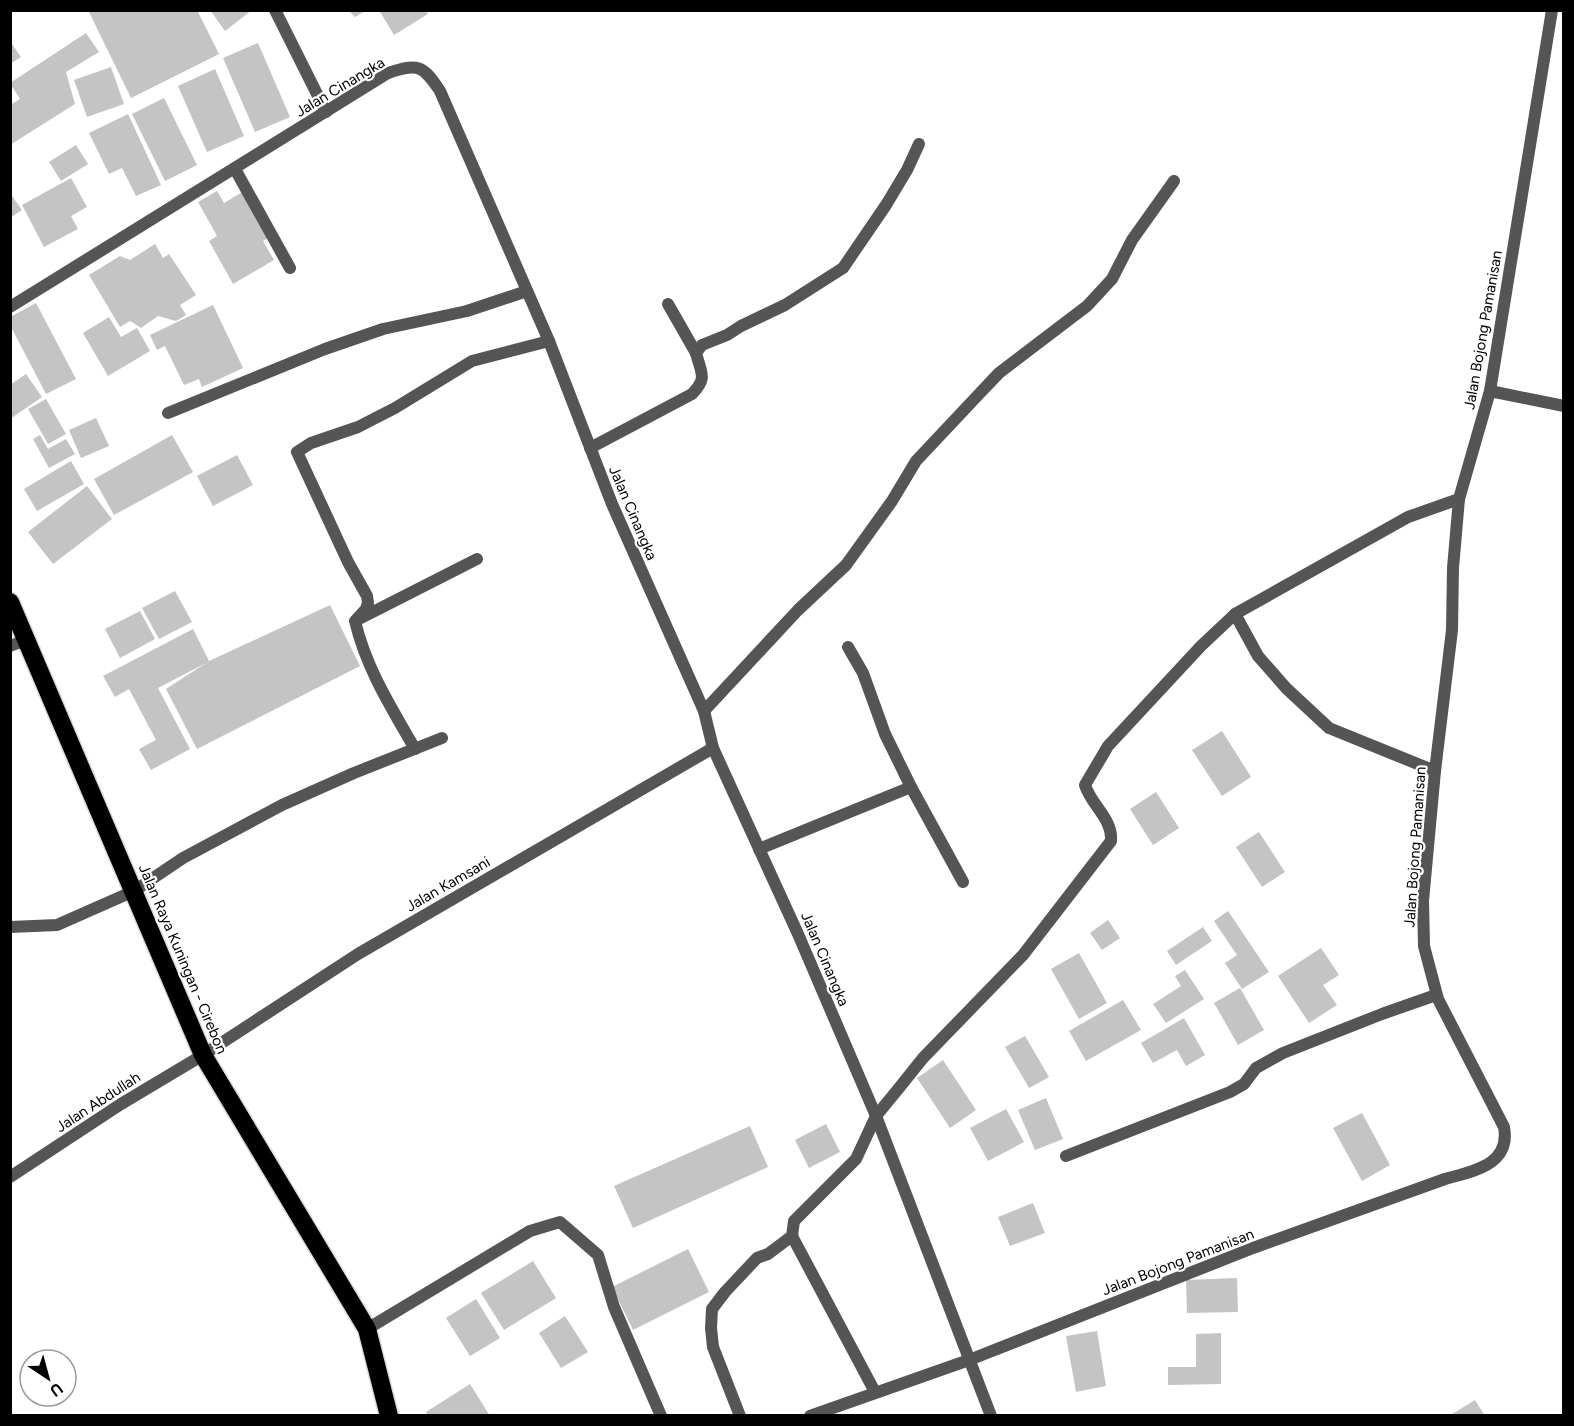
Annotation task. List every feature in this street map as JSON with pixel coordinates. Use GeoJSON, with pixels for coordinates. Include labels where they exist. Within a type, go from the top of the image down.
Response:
{"type":"FeatureCollection","features":[{"type":"Feature","properties":{"kind":"highway","name":"Jalan Raya Kuningan - Cirebon"},"geometry":{"type":"LineString","coordinates":[[10,602],[19,643],[134,891],[203,1055],[366,1329],[388,1416]]}},
{"type":"Feature","properties":{"kind":"street"},"geometry":{"type":"LineString","coordinates":[[275,10],[326,112]]}},
{"type":"Feature","properties":{"kind":"street","name":"Jalan Bojong Pamanisan"},"geometry":{"type":"LineString","coordinates":[[810,1416],[969,1360],[1253,1248],[1475,1170],[1493,1161],[1501,1151],[1506,1137],[1504,1127],[1436,995],[1424,946],[1423,901],[1435,771],[1452,630],[1453,567],[1459,499],[1490,391],[1552,10]]}},
{"type":"Feature","properties":{"kind":"street","name":"Jalan Cinangka"},"geometry":{"type":"LineString","coordinates":[[10,307],[235,170],[388,73],[409,66],[429,75],[440,91],[549,342],[612,504],[704,711],[713,748],[798,934],[876,1116],[991,1416]]}},
{"type":"Feature","properties":{"kind":"street"},"geometry":{"type":"LineString","coordinates":[[696,353],[702,345],[727,335],[785,305],[843,268],[886,205],[907,170],[918,144]]}},
{"type":"Feature","properties":{"kind":"street"},"geometry":{"type":"LineString","coordinates":[[235,170],[290,268]]}},
{"type":"Feature","properties":{"kind":"street"},"geometry":{"type":"LineString","coordinates":[[704,711],[798,610],[846,565],[892,501],[916,461],[980,393],[999,373],[1087,306],[1100,293],[1112,279],[1132,240],[1174,181]]}},
{"type":"Feature","properties":{"kind":"street"},"geometry":{"type":"LineString","coordinates":[[168,413],[382,329],[467,311],[527,291]]}},
{"type":"Feature","properties":{"kind":"street"},"geometry":{"type":"LineString","coordinates":[[590,448],[692,394],[701,385],[703,375],[696,353],[668,304]]}},
{"type":"Feature","properties":{"kind":"street"},"geometry":{"type":"LineString","coordinates":[[355,621],[366,609],[367,596],[348,562],[297,452],[311,443],[358,427],[395,408],[472,362],[549,342]]}},
{"type":"Feature","properties":{"kind":"street"},"geometry":{"type":"LineString","coordinates":[[1490,391],[1563,406]]}},
{"type":"Feature","properties":{"kind":"street"},"geometry":{"type":"LineString","coordinates":[[875,1392],[792,1236],[794,1221],[856,1159],[876,1116],[923,1058],[1023,955],[1111,841],[1112,832],[1109,824],[1088,794],[1085,785],[1108,746],[1201,646],[1235,614],[1408,517],[1459,499]]}},
{"type":"Feature","properties":{"kind":"street"},"geometry":{"type":"LineString","coordinates":[[355,621],[477,559]]}},
{"type":"Feature","properties":{"kind":"street"},"geometry":{"type":"LineString","coordinates":[[1235,614],[1258,656],[1286,688],[1329,728],[1435,771]]}},
{"type":"Feature","properties":{"kind":"street"},"geometry":{"type":"LineString","coordinates":[[355,621],[361,646],[373,675],[415,749]]}},
{"type":"Feature","properties":{"kind":"street"},"geometry":{"type":"LineString","coordinates":[[848,646],[863,673],[885,734],[910,787],[963,882]]}},
{"type":"Feature","properties":{"kind":"street"},"geometry":{"type":"LineString","coordinates":[[10,927],[57,925],[134,891],[183,858],[282,805],[442,738]]}},
{"type":"Feature","properties":{"kind":"street","name":"Jalan Kamsani"},"geometry":{"type":"LineString","coordinates":[[203,1055],[358,954],[713,748]]}},
{"type":"Feature","properties":{"kind":"street"},"geometry":{"type":"LineString","coordinates":[[759,849],[910,787]]}},
{"type":"Feature","properties":{"kind":"street"},"geometry":{"type":"LineString","coordinates":[[1066,1156],[1230,1092],[1244,1084],[1256,1068],[1304,1044],[1436,995]]}},
{"type":"Feature","properties":{"kind":"street","name":"Jalan Abdullah"},"geometry":{"type":"LineString","coordinates":[[10,1177],[121,1104],[203,1055]]}},
{"type":"Feature","properties":{"kind":"street"},"geometry":{"type":"LineString","coordinates":[[366,1329],[530,1231],[561,1222],[598,1255],[614,1306],[661,1416]]}},
{"type":"Feature","properties":{"kind":"street"},"geometry":{"type":"LineString","coordinates":[[740,1416],[713,1347],[712,1309],[757,1258],[768,1254],[792,1236]]}},
{"type":"Feature","properties":{"kind":"building"},"geometry":{"type":"Polygon","coordinates":[[[88,10],[197,10],[219,54],[131,98],[88,10]]]}},
{"type":"Feature","properties":{"kind":"building"},"geometry":{"type":"Polygon","coordinates":[[[210,10],[252,10],[225,31],[210,10]]]}},
{"type":"Feature","properties":{"kind":"building"},"geometry":{"type":"Polygon","coordinates":[[[348,10],[367,10],[355,17],[348,10]]]}},
{"type":"Feature","properties":{"kind":"building"},"geometry":{"type":"Polygon","coordinates":[[[379,10],[425,10],[428,14],[394,35],[379,10]]]}},
{"type":"Feature","properties":{"kind":"building"},"geometry":{"type":"Polygon","coordinates":[[[86,33],[99,52],[66,72],[75,104],[10,145],[10,105],[20,99],[10,83],[86,33]]]}},
{"type":"Feature","properties":{"kind":"building"},"geometry":{"type":"Polygon","coordinates":[[[258,43],[290,117],[255,132],[223,58],[258,43]]]}},
{"type":"Feature","properties":{"kind":"building"},"geometry":{"type":"Polygon","coordinates":[[[12,44],[21,57],[10,64],[10,45],[12,44]]]}},
{"type":"Feature","properties":{"kind":"building"},"geometry":{"type":"Polygon","coordinates":[[[111,67],[124,104],[87,117],[74,80],[111,67]]]}},
{"type":"Feature","properties":{"kind":"building"},"geometry":{"type":"Polygon","coordinates":[[[215,69],[244,136],[207,152],[178,86],[215,69]]]}},
{"type":"Feature","properties":{"kind":"building"},"geometry":{"type":"Polygon","coordinates":[[[164,98],[197,165],[165,181],[132,114],[164,98]]]}},
{"type":"Feature","properties":{"kind":"building"},"geometry":{"type":"Polygon","coordinates":[[[128,114],[161,185],[136,196],[122,168],[109,174],[89,133],[128,114]]]}},
{"type":"Feature","properties":{"kind":"building"},"geometry":{"type":"Polygon","coordinates":[[[76,145],[88,164],[61,181],[49,162],[76,145]]]}},
{"type":"Feature","properties":{"kind":"building"},"geometry":{"type":"Polygon","coordinates":[[[71,178],[87,207],[71,216],[78,229],[44,247],[22,205],[71,178]]]}},
{"type":"Feature","properties":{"kind":"building"},"geometry":{"type":"Polygon","coordinates":[[[217,191],[224,203],[244,191],[270,237],[263,241],[274,260],[233,284],[209,241],[217,236],[198,202],[217,191]]]}},
{"type":"Feature","properties":{"kind":"building"},"geometry":{"type":"Polygon","coordinates":[[[10,193],[22,210],[10,218],[10,193]]]}},
{"type":"Feature","properties":{"kind":"building"},"geometry":{"type":"Polygon","coordinates":[[[155,244],[163,258],[169,254],[196,295],[180,305],[186,315],[176,321],[158,316],[141,328],[130,321],[120,327],[89,275],[120,256],[130,260],[155,244]]]}},
{"type":"Feature","properties":{"kind":"building"},"geometry":{"type":"Polygon","coordinates":[[[36,303],[76,379],[46,394],[10,325],[10,317],[36,303]]]}},
{"type":"Feature","properties":{"kind":"building"},"geometry":{"type":"Polygon","coordinates":[[[213,305],[243,368],[202,387],[199,379],[184,385],[165,346],[157,350],[150,335],[213,305]]]}},
{"type":"Feature","properties":{"kind":"building"},"geometry":{"type":"Polygon","coordinates":[[[109,317],[121,337],[137,328],[150,351],[108,376],[83,333],[109,317]]]}},
{"type":"Feature","properties":{"kind":"building"},"geometry":{"type":"Polygon","coordinates":[[[26,374],[42,397],[10,419],[10,385],[26,374]]]}},
{"type":"Feature","properties":{"kind":"building"},"geometry":{"type":"Polygon","coordinates":[[[46,399],[66,434],[48,444],[28,409],[46,399]]]}},
{"type":"Feature","properties":{"kind":"building"},"geometry":{"type":"Polygon","coordinates":[[[96,418],[109,446],[81,458],[69,430],[96,418]]]}},
{"type":"Feature","properties":{"kind":"building"},"geometry":{"type":"Polygon","coordinates":[[[40,435],[48,449],[66,439],[75,454],[49,468],[33,439],[40,435]]]}},
{"type":"Feature","properties":{"kind":"building"},"geometry":{"type":"Polygon","coordinates":[[[172,435],[193,472],[114,515],[94,479],[172,435]]]}},
{"type":"Feature","properties":{"kind":"building"},"geometry":{"type":"Polygon","coordinates":[[[237,455],[253,485],[213,506],[197,476],[237,455]]]}},
{"type":"Feature","properties":{"kind":"building"},"geometry":{"type":"Polygon","coordinates":[[[71,461],[84,484],[37,511],[24,489],[71,461]]]}},
{"type":"Feature","properties":{"kind":"building"},"geometry":{"type":"Polygon","coordinates":[[[87,486],[112,519],[53,564],[28,532],[87,486]]]}},
{"type":"Feature","properties":{"kind":"building"},"geometry":{"type":"Polygon","coordinates":[[[175,591],[192,622],[159,639],[142,608],[175,591]]]}},
{"type":"Feature","properties":{"kind":"building"},"geometry":{"type":"Polygon","coordinates":[[[330,605],[360,666],[197,749],[166,689],[206,663],[158,688],[190,749],[151,770],[139,749],[156,740],[129,689],[115,697],[103,676],[193,629],[209,661],[330,605]]]}},
{"type":"Feature","properties":{"kind":"building"},"geometry":{"type":"Polygon","coordinates":[[[140,611],[155,639],[120,658],[105,629],[140,611]]]}},
{"type":"Feature","properties":{"kind":"building"},"geometry":{"type":"Polygon","coordinates":[[[1222,731],[1251,777],[1222,796],[1192,750],[1222,731]]]}},
{"type":"Feature","properties":{"kind":"building"},"geometry":{"type":"Polygon","coordinates":[[[1156,792],[1179,828],[1153,845],[1130,809],[1156,792]]]}},
{"type":"Feature","properties":{"kind":"building"},"geometry":{"type":"Polygon","coordinates":[[[1259,832],[1285,872],[1262,887],[1236,847],[1259,832]]]}},
{"type":"Feature","properties":{"kind":"building"},"geometry":{"type":"Polygon","coordinates":[[[1228,911],[1269,972],[1242,989],[1225,963],[1237,955],[1214,921],[1228,911]]]}},
{"type":"Feature","properties":{"kind":"building"},"geometry":{"type":"Polygon","coordinates":[[[1108,920],[1120,938],[1102,950],[1090,933],[1108,920]]]}},
{"type":"Feature","properties":{"kind":"building"},"geometry":{"type":"Polygon","coordinates":[[[1203,927],[1212,941],[1176,965],[1167,951],[1203,927]]]}},
{"type":"Feature","properties":{"kind":"building"},"geometry":{"type":"Polygon","coordinates":[[[1321,948],[1339,975],[1323,985],[1337,1005],[1309,1023],[1278,976],[1321,948]]]}},
{"type":"Feature","properties":{"kind":"building"},"geometry":{"type":"Polygon","coordinates":[[[1079,953],[1107,1003],[1079,1019],[1051,969],[1079,953]]]}},
{"type":"Feature","properties":{"kind":"building"},"geometry":{"type":"Polygon","coordinates":[[[1185,970],[1204,999],[1166,1023],[1153,1004],[1181,986],[1175,976],[1185,970]]]}},
{"type":"Feature","properties":{"kind":"building"},"geometry":{"type":"Polygon","coordinates":[[[1240,988],[1264,1030],[1238,1045],[1214,1003],[1240,988]]]}},
{"type":"Feature","properties":{"kind":"building"},"geometry":{"type":"Polygon","coordinates":[[[1123,1000],[1141,1030],[1086,1061],[1069,1031],[1123,1000]]]}},
{"type":"Feature","properties":{"kind":"building"},"geometry":{"type":"Polygon","coordinates":[[[1184,1018],[1205,1055],[1186,1066],[1177,1050],[1153,1063],[1141,1043],[1184,1018]]]}},
{"type":"Feature","properties":{"kind":"building"},"geometry":{"type":"Polygon","coordinates":[[[1025,1036],[1049,1077],[1029,1088],[1005,1047],[1025,1036]]]}},
{"type":"Feature","properties":{"kind":"building"},"geometry":{"type":"Polygon","coordinates":[[[943,1060],[976,1110],[950,1128],[917,1078],[943,1060]]]}},
{"type":"Feature","properties":{"kind":"building"},"geometry":{"type":"Polygon","coordinates":[[[1046,1098],[1063,1139],[1035,1150],[1018,1110],[1046,1098]]]}},
{"type":"Feature","properties":{"kind":"building"},"geometry":{"type":"Polygon","coordinates":[[[1006,1109],[1024,1142],[988,1161],[970,1128],[1006,1109]]]}},
{"type":"Feature","properties":{"kind":"building"},"geometry":{"type":"Polygon","coordinates":[[[1362,1113],[1390,1165],[1362,1181],[1333,1128],[1362,1113]]]}},
{"type":"Feature","properties":{"kind":"building"},"geometry":{"type":"Polygon","coordinates":[[[826,1124],[840,1152],[809,1168],[795,1140],[826,1124]]]}},
{"type":"Feature","properties":{"kind":"building"},"geometry":{"type":"Polygon","coordinates":[[[750,1126],[768,1167],[633,1228],[614,1186],[750,1126]]]}},
{"type":"Feature","properties":{"kind":"building"},"geometry":{"type":"Polygon","coordinates":[[[1033,1203],[1045,1233],[1010,1246],[998,1217],[1033,1203]]]}},
{"type":"Feature","properties":{"kind":"building"},"geometry":{"type":"Polygon","coordinates":[[[688,1249],[709,1292],[633,1330],[612,1287],[688,1249]]]}},
{"type":"Feature","properties":{"kind":"building"},"geometry":{"type":"Polygon","coordinates":[[[533,1261],[556,1298],[504,1330],[481,1293],[533,1261]]]}},
{"type":"Feature","properties":{"kind":"building"},"geometry":{"type":"Polygon","coordinates":[[[1237,1278],[1238,1312],[1187,1313],[1186,1280],[1237,1278]]]}},
{"type":"Feature","properties":{"kind":"building"},"geometry":{"type":"Polygon","coordinates":[[[476,1299],[500,1338],[470,1356],[446,1318],[476,1299]]]}},
{"type":"Feature","properties":{"kind":"building"},"geometry":{"type":"Polygon","coordinates":[[[565,1316],[588,1352],[561,1368],[539,1333],[565,1316]]]}},
{"type":"Feature","properties":{"kind":"building"},"geometry":{"type":"Polygon","coordinates":[[[1097,1331],[1106,1386],[1076,1392],[1066,1336],[1097,1331]]]}},
{"type":"Feature","properties":{"kind":"building"},"geometry":{"type":"Polygon","coordinates":[[[1221,1333],[1221,1384],[1168,1385],[1168,1367],[1196,1367],[1196,1334],[1221,1333]]]}},
{"type":"Feature","properties":{"kind":"building"},"geometry":{"type":"Polygon","coordinates":[[[470,1384],[490,1416],[428,1416],[426,1412],[470,1384]]]}},
{"type":"Feature","properties":{"kind":"building"},"geometry":{"type":"Polygon","coordinates":[[[1475,1400],[1485,1416],[1449,1416],[1475,1400]]]}}]}
